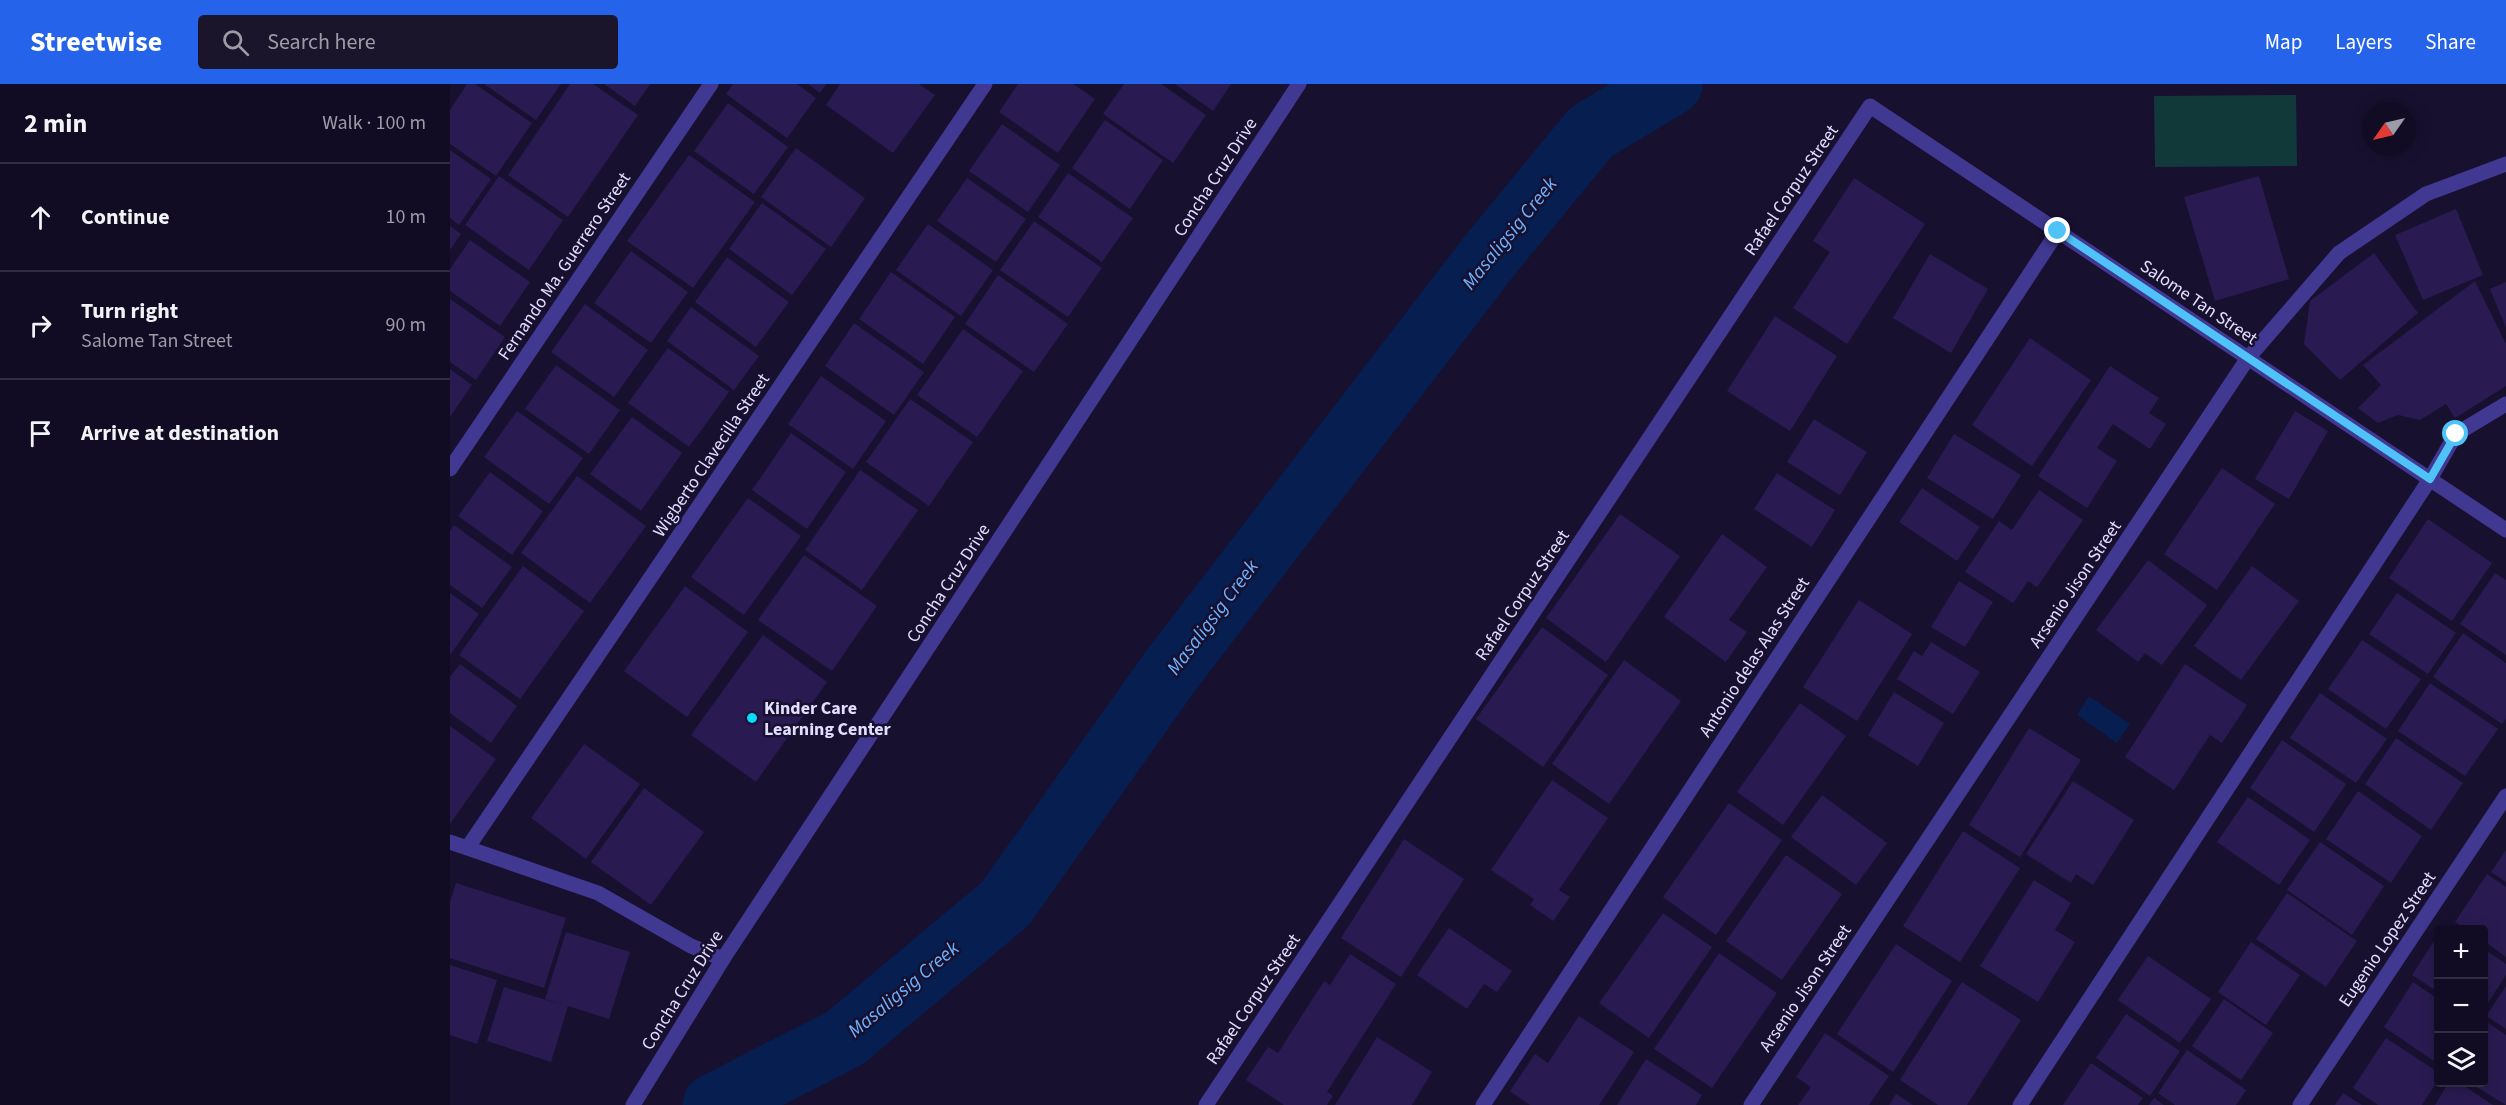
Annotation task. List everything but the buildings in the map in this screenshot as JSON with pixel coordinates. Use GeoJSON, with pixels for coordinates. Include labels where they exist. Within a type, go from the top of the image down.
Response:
{"type":"FeatureCollection","features":[{"type":"Feature","properties":{"kind":"street","name":"Fernando Ma. Guerrero Street"},"geometry":{"type":"LineString","coordinates":[[450,469],[711,84]]}},
{"type":"Feature","properties":{"kind":"street","name":"Wigberto Clavecilla Street"},"geometry":{"type":"LineString","coordinates":[[468,847],[985,84]]}},
{"type":"Feature","properties":{"kind":"street","name":"Concha Cruz Drive"},"geometry":{"type":"LineString","coordinates":[[633,1105],[723,959],[1299,84]]}},
{"type":"Feature","properties":{"kind":"street","name":"Salome Tan Street"},"geometry":{"type":"LineString","coordinates":[[1870,106],[2506,530]]}},
{"type":"Feature","properties":{"kind":"street","name":"Rafael Corpuz Street"},"geometry":{"type":"LineString","coordinates":[[1206,1105],[1870,106]]}},
{"type":"Feature","properties":{"kind":"street","name":"Arsenio Jison Street"},"geometry":{"type":"LineString","coordinates":[[1751,1105],[2248,358],[2339,253],[2426,194],[2506,164]]}},
{"type":"Feature","properties":{"kind":"street","name":"Antonio delas Alas Street"},"geometry":{"type":"LineString","coordinates":[[1483,1105],[2058,231]]}},
{"type":"Feature","properties":{"kind":"street"},"geometry":{"type":"LineString","coordinates":[[2020,1105],[2430,479],[2456,434],[2506,404]]}},
{"type":"Feature","properties":{"kind":"street","name":"Eugenio Lopez Street"},"geometry":{"type":"LineString","coordinates":[[2300,1105],[2506,796]]}},
{"type":"Feature","properties":{"kind":"street"},"geometry":{"type":"LineString","coordinates":[[450,842],[598,893],[691,946],[723,959]]}},
{"type":"Feature","properties":{"kind":"green space"},"geometry":{"type":"Polygon","coordinates":[[[2296,95],[2297,166],[2155,167],[2154,96],[2296,95]]]}},
{"type":"Feature","properties":{"kind":"water"},"geometry":{"type":"Polygon","coordinates":[[[2089,696],[2130,724],[2117,743],[2077,715],[2089,696]]]}},
{"type":"Feature","properties":{"kind":"waterway","name":"Masaligsig Creek"},"geometry":{"type":"LineString","coordinates":[[714,1105],[845,1038],[1005,904],[1172,669],[1490,255],[1591,132],[1671,84]]}},
{"type":"Feature","properties":{"kind":"place","name":"Kinder Care Learning Center"},"geometry":{"type":"Point","coordinates":[752,718]}},
{"type":"Feature","properties":{"kind":"route"},"geometry":{"type":"LineString","coordinates":[[2058,231],[2430,479],[2456,434]]}}]}
